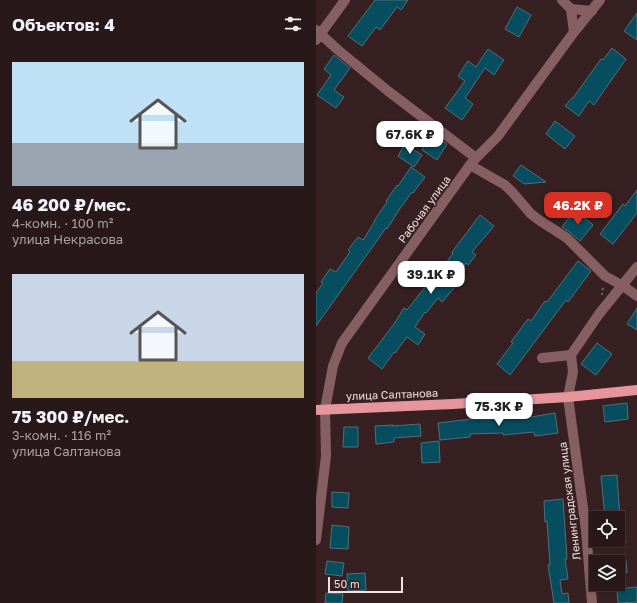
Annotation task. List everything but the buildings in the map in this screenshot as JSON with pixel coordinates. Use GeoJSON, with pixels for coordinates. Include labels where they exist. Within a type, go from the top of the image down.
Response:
{"type":"FeatureCollection","features":[{"type":"Feature","properties":{"kind":"main road","name":"улица Салтанова"},"geometry":{"type":"LineString","coordinates":[[321,409],[452,404],[568,397],[637,390]]}},
{"type":"Feature","properties":{"kind":"street"},"geometry":{"type":"LineString","coordinates":[[345,0],[318,35],[473,162],[505,185],[531,214],[567,238],[604,276],[623,286],[637,296]]}},
{"type":"Feature","properties":{"kind":"street"},"geometry":{"type":"LineString","coordinates":[[562,0],[571,8],[592,11]]}},
{"type":"Feature","properties":{"kind":"street","name":"Рабочая улица"},"geometry":{"type":"LineString","coordinates":[[316,540],[326,456],[321,409],[333,366],[342,342],[473,162],[498,136],[574,32],[600,0]]}},
{"type":"Feature","properties":{"kind":"street"},"geometry":{"type":"LineString","coordinates":[[571,8],[574,32]]}},
{"type":"Feature","properties":{"kind":"street"},"geometry":{"type":"LineString","coordinates":[[542,358],[571,355],[599,314],[637,267]]}},
{"type":"Feature","properties":{"kind":"street","name":"Ленинградская улица"},"geometry":{"type":"LineString","coordinates":[[571,355],[573,372],[568,397],[586,530],[592,603]]}}]}
